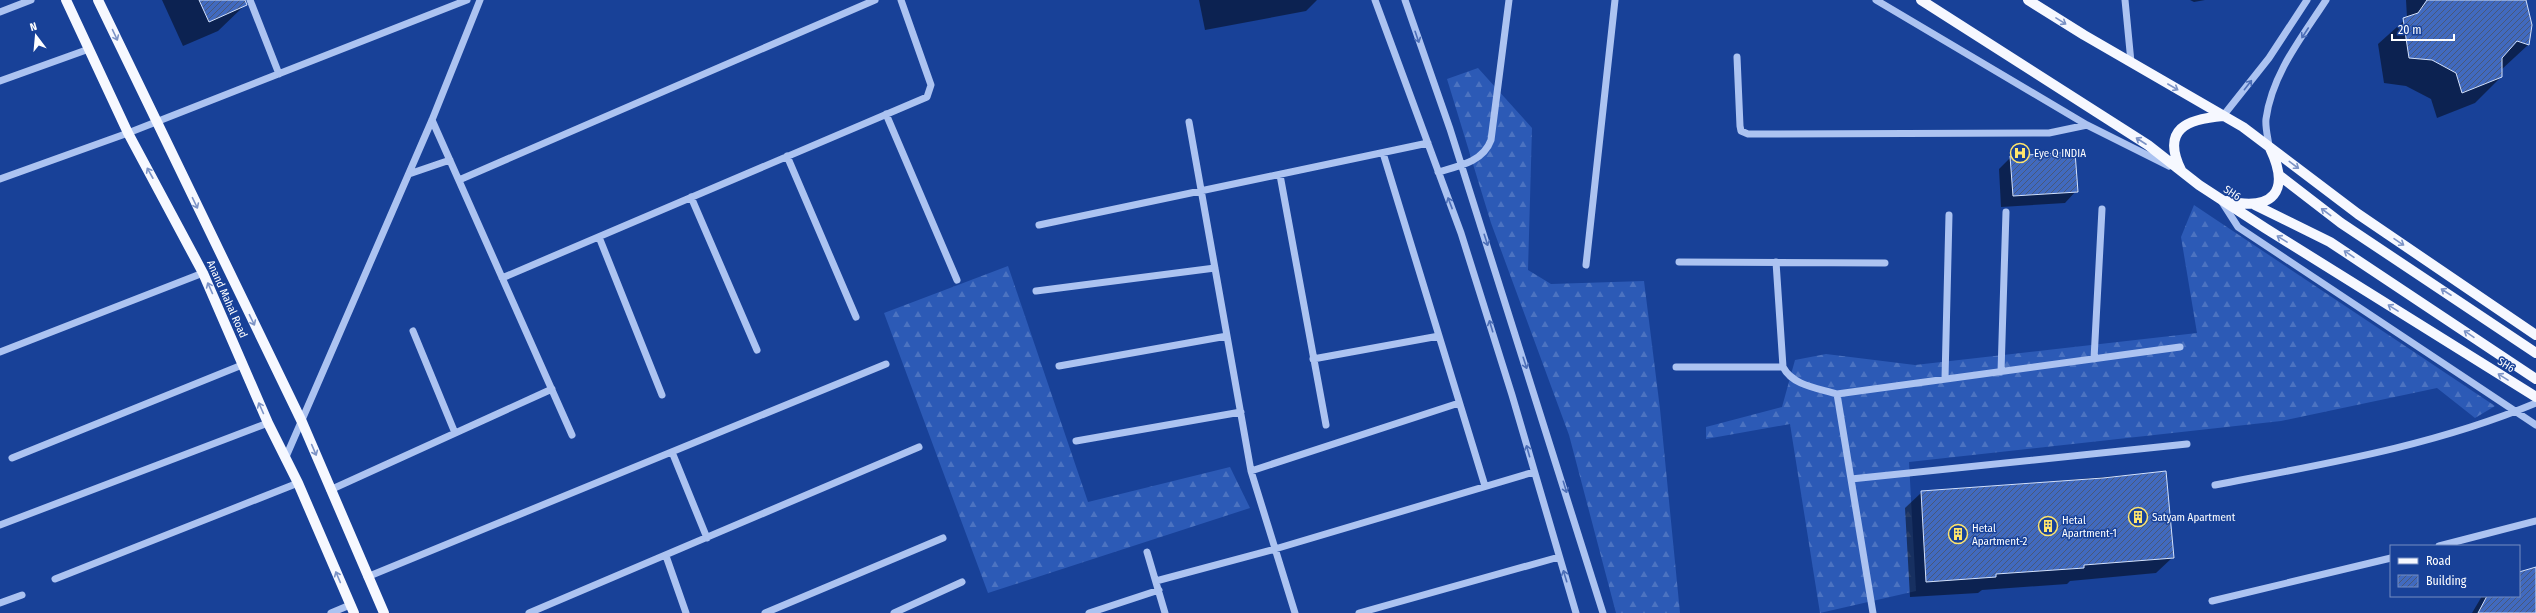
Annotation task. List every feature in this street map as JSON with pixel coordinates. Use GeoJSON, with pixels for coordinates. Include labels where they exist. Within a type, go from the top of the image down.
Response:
{"type":"FeatureCollection","features":[{"type":"Feature","properties":{"kind":"main road","name":"Anand Mahal Road"},"geometry":{"type":"LineString","coordinates":[[66,0],[103,83],[128,133],[203,273],[268,423],[298,483],[352,609]]}},
{"type":"Feature","properties":{"kind":"main road","name":"Anand Mahal Road"},"geometry":{"type":"LineString","coordinates":[[98,0],[302,422],[384,613]]}},
{"type":"Feature","properties":{"kind":"main road","name":"SH6"},"geometry":{"type":"LineString","coordinates":[[1921,0],[2148,145],[2220,200],[2536,397]]}},
{"type":"Feature","properties":{"kind":"main road"},"geometry":{"type":"LineString","coordinates":[[2028,0],[2223,116],[2269,146],[2358,214],[2536,336]]}},
{"type":"Feature","properties":{"kind":"main road"},"geometry":{"type":"LineString","coordinates":[[2182,172],[2173,154],[2174,142],[2179,130],[2190,121],[2223,116]]}},
{"type":"Feature","properties":{"kind":"main road"},"geometry":{"type":"LineString","coordinates":[[2255,205],[2269,199],[2277,192],[2280,176],[2269,146]]}},
{"type":"Feature","properties":{"kind":"main road"},"geometry":{"type":"LineString","coordinates":[[2280,176],[2341,223],[2536,353]]}},
{"type":"Feature","properties":{"kind":"main road"},"geometry":{"type":"LineString","coordinates":[[2220,200],[2255,205],[2330,242],[2536,379]]}},
{"type":"Feature","properties":{"kind":"street"},"geometry":{"type":"LineString","coordinates":[[0,12],[31,0]]}},
{"type":"Feature","properties":{"kind":"street"},"geometry":{"type":"LineString","coordinates":[[250,0],[278,74]]}},
{"type":"Feature","properties":{"kind":"street"},"geometry":{"type":"LineString","coordinates":[[0,179],[128,133],[467,0]]}},
{"type":"Feature","properties":{"kind":"street"},"geometry":{"type":"LineString","coordinates":[[285,459],[432,120],[480,0]]}},
{"type":"Feature","properties":{"kind":"street"},"geometry":{"type":"LineString","coordinates":[[459,180],[875,0]]}},
{"type":"Feature","properties":{"kind":"street"},"geometry":{"type":"LineString","coordinates":[[502,278],[927,97],[930,92],[930,85],[901,0]]}},
{"type":"Feature","properties":{"kind":"street"},"geometry":{"type":"LineString","coordinates":[[1375,0],[1428,143],[1485,308],[1576,613]]}},
{"type":"Feature","properties":{"kind":"street"},"geometry":{"type":"LineString","coordinates":[[1404,0],[1462,165],[1603,613]]}},
{"type":"Feature","properties":{"kind":"street"},"geometry":{"type":"LineString","coordinates":[[1438,172],[1462,165],[1483,155],[1492,140],[1509,0]]}},
{"type":"Feature","properties":{"kind":"street"},"geometry":{"type":"LineString","coordinates":[[1586,265],[1615,0]]}},
{"type":"Feature","properties":{"kind":"street"},"geometry":{"type":"LineString","coordinates":[[1876,0],[2087,125],[2182,172]]}},
{"type":"Feature","properties":{"kind":"street"},"geometry":{"type":"LineString","coordinates":[[2125,0],[2131,62]]}},
{"type":"Feature","properties":{"kind":"street"},"geometry":{"type":"LineString","coordinates":[[2223,116],[2269,58],[2307,0]]}},
{"type":"Feature","properties":{"kind":"street"},"geometry":{"type":"LineString","coordinates":[[2269,146],[2266,120],[2277,82],[2286,62],[2326,0]]}},
{"type":"Feature","properties":{"kind":"street"},"geometry":{"type":"LineString","coordinates":[[0,81],[89,49]]}},
{"type":"Feature","properties":{"kind":"street"},"geometry":{"type":"LineString","coordinates":[[1737,57],[1740,126],[1741,131],[1748,134],[2049,133],[2087,125]]}},
{"type":"Feature","properties":{"kind":"street"},"geometry":{"type":"LineString","coordinates":[[886,114],[957,280]]}},
{"type":"Feature","properties":{"kind":"street"},"geometry":{"type":"LineString","coordinates":[[432,120],[572,435]]}},
{"type":"Feature","properties":{"kind":"street"},"geometry":{"type":"LineString","coordinates":[[1189,122],[1251,471],[1295,613]]}},
{"type":"Feature","properties":{"kind":"street"},"geometry":{"type":"LineString","coordinates":[[1039,225],[1428,143]]}},
{"type":"Feature","properties":{"kind":"street"},"geometry":{"type":"LineString","coordinates":[[1383,153],[1485,486]]}},
{"type":"Feature","properties":{"kind":"street"},"geometry":{"type":"LineString","coordinates":[[787,156],[856,316]]}},
{"type":"Feature","properties":{"kind":"street"},"geometry":{"type":"LineString","coordinates":[[409,174],[450,160]]}},
{"type":"Feature","properties":{"kind":"street"},"geometry":{"type":"LineString","coordinates":[[1280,175],[1326,426]]}},
{"type":"Feature","properties":{"kind":"street"},"geometry":{"type":"LineString","coordinates":[[692,197],[758,350]]}},
{"type":"Feature","properties":{"kind":"street"},"geometry":{"type":"LineString","coordinates":[[2220,200],[2238,227],[2536,425]]}},
{"type":"Feature","properties":{"kind":"street"},"geometry":{"type":"LineString","coordinates":[[2094,359],[2102,209]]}},
{"type":"Feature","properties":{"kind":"street"},"geometry":{"type":"LineString","coordinates":[[2001,372],[2006,212]]}},
{"type":"Feature","properties":{"kind":"street"},"geometry":{"type":"LineString","coordinates":[[1945,379],[1949,215]]}},
{"type":"Feature","properties":{"kind":"street"},"geometry":{"type":"LineString","coordinates":[[599,236],[662,395]]}},
{"type":"Feature","properties":{"kind":"street"},"geometry":{"type":"LineString","coordinates":[[1679,262],[1885,263]]}},
{"type":"Feature","properties":{"kind":"street"},"geometry":{"type":"LineString","coordinates":[[1776,262],[1783,367],[1786,373],[1799,383],[1837,394],[2180,347]]}},
{"type":"Feature","properties":{"kind":"street"},"geometry":{"type":"LineString","coordinates":[[1036,291],[1215,268]]}},
{"type":"Feature","properties":{"kind":"street"},"geometry":{"type":"LineString","coordinates":[[0,352],[203,273]]}},
{"type":"Feature","properties":{"kind":"street"},"geometry":{"type":"LineString","coordinates":[[413,331],[455,433]]}},
{"type":"Feature","properties":{"kind":"street"},"geometry":{"type":"LineString","coordinates":[[1059,366],[1227,336]]}},
{"type":"Feature","properties":{"kind":"street"},"geometry":{"type":"LineString","coordinates":[[1313,359],[1439,336]]}},
{"type":"Feature","properties":{"kind":"street"},"geometry":{"type":"LineString","coordinates":[[368,577],[886,364]]}},
{"type":"Feature","properties":{"kind":"street"},"geometry":{"type":"LineString","coordinates":[[12,458],[242,365]]}},
{"type":"Feature","properties":{"kind":"street"},"geometry":{"type":"LineString","coordinates":[[1676,367],[1783,367]]}},
{"type":"Feature","properties":{"kind":"street"},"geometry":{"type":"LineString","coordinates":[[330,490],[552,389]]}},
{"type":"Feature","properties":{"kind":"street"},"geometry":{"type":"LineString","coordinates":[[1837,394],[1873,613]]}},
{"type":"Feature","properties":{"kind":"street"},"geometry":{"type":"LineString","coordinates":[[1251,471],[1459,403]]}},
{"type":"Feature","properties":{"kind":"street"},"geometry":{"type":"LineString","coordinates":[[2215,485],[2389,451],[2515,412],[2536,403]]}},
{"type":"Feature","properties":{"kind":"street"},"geometry":{"type":"LineString","coordinates":[[1076,442],[1240,412]]}},
{"type":"Feature","properties":{"kind":"street"},"geometry":{"type":"LineString","coordinates":[[0,525],[268,423]]}},
{"type":"Feature","properties":{"kind":"street"},"geometry":{"type":"LineString","coordinates":[[1851,479],[2187,444]]}},
{"type":"Feature","properties":{"kind":"street"},"geometry":{"type":"LineString","coordinates":[[529,613],[666,556],[919,447]]}},
{"type":"Feature","properties":{"kind":"street"},"geometry":{"type":"LineString","coordinates":[[672,452],[708,538]]}},
{"type":"Feature","properties":{"kind":"street"},"geometry":{"type":"LineString","coordinates":[[1156,581],[1275,549],[1534,472]]}},
{"type":"Feature","properties":{"kind":"street"},"geometry":{"type":"LineString","coordinates":[[55,579],[298,483]]}},
{"type":"Feature","properties":{"kind":"street"},"geometry":{"type":"LineString","coordinates":[[2443,545],[2536,521]]}},
{"type":"Feature","properties":{"kind":"street"},"geometry":{"type":"LineString","coordinates":[[765,613],[943,538]]}},
{"type":"Feature","properties":{"kind":"street"},"geometry":{"type":"LineString","coordinates":[[1147,552],[1165,613]]}},
{"type":"Feature","properties":{"kind":"street"},"geometry":{"type":"LineString","coordinates":[[666,556],[686,613]]}},
{"type":"Feature","properties":{"kind":"street"},"geometry":{"type":"LineString","coordinates":[[1359,613],[1559,557]]}},
{"type":"Feature","properties":{"kind":"street"},"geometry":{"type":"LineString","coordinates":[[2212,601],[2390,558]]}},
{"type":"Feature","properties":{"kind":"street"},"geometry":{"type":"LineString","coordinates":[[894,613],[962,582]]}},
{"type":"Feature","properties":{"kind":"street"},"geometry":{"type":"LineString","coordinates":[[1089,613],[1159,590]]}},
{"type":"Feature","properties":{"kind":"street"},"geometry":{"type":"LineString","coordinates":[[0,603],[22,595]]}},
{"type":"Feature","properties":{"kind":"street"},"geometry":{"type":"LineString","coordinates":[[330,613],[352,609]]}},
{"type":"Feature","properties":{"kind":"green space"},"geometry":{"type":"Polygon","coordinates":[[[1478,68],[1532,128],[1528,270],[1551,284],[1644,281],[1660,409],[1680,613],[1616,613],[1569,435],[1491,223],[1447,79],[1478,68]]]}},
{"type":"Feature","properties":{"kind":"green space"},"geometry":{"type":"Polygon","coordinates":[[[2194,205],[2495,406],[2475,418],[2437,388],[2281,421],[1909,462],[1916,591],[1820,613],[1790,424],[1706,439],[1706,427],[1782,407],[1795,360],[1826,354],[1915,365],[2197,333],[2181,237],[2194,205]]]}},
{"type":"Feature","properties":{"kind":"green space"},"geometry":{"type":"Polygon","coordinates":[[[1008,266],[1088,502],[1230,467],[1250,508],[988,593],[884,313],[1008,266]]]}},
{"type":"Feature","properties":{"kind":"building"},"geometry":{"type":"Polygon","coordinates":[[[199,0],[245,0],[247,5],[209,22],[199,0]]]}},
{"type":"Feature","properties":{"kind":"building"},"geometry":{"type":"Polygon","coordinates":[[[2427,0],[2526,0],[2532,25],[2529,45],[2517,41],[2502,58],[2502,77],[2462,93],[2456,73],[2432,60],[2409,58],[2403,18],[2418,13],[2427,0]]]}},
{"type":"Feature","properties":{"kind":"building"},"geometry":{"type":"Polygon","coordinates":[[[2075,152],[2078,192],[2013,196],[2010,156],[2075,152]]]}},
{"type":"Feature","properties":{"kind":"building"},"geometry":{"type":"Polygon","coordinates":[[[2166,471],[2174,558],[2084,565],[2084,568],[1996,574],[1996,577],[1926,582],[1921,491],[2103,478],[2166,471]]]}},
{"type":"Feature","properties":{"kind":"building"},"geometry":{"type":"Polygon","coordinates":[[[2536,567],[2536,613],[2478,613],[2486,597],[2520,597],[2520,572],[2536,567]]]}},
{"type":"Feature","properties":{"kind":"place","name":"Eye Q INDIA"},"geometry":{"type":"Point","coordinates":[2020,153]}},
{"type":"Feature","properties":{"kind":"place","name":"Satyam Apartment"},"geometry":{"type":"Point","coordinates":[2138,517]}},
{"type":"Feature","properties":{"kind":"place","name":"Hetal Apartment-1"},"geometry":{"type":"Point","coordinates":[2048,526]}},
{"type":"Feature","properties":{"kind":"place","name":"Hetal Apartment-2"},"geometry":{"type":"Point","coordinates":[1958,534]}}]}
